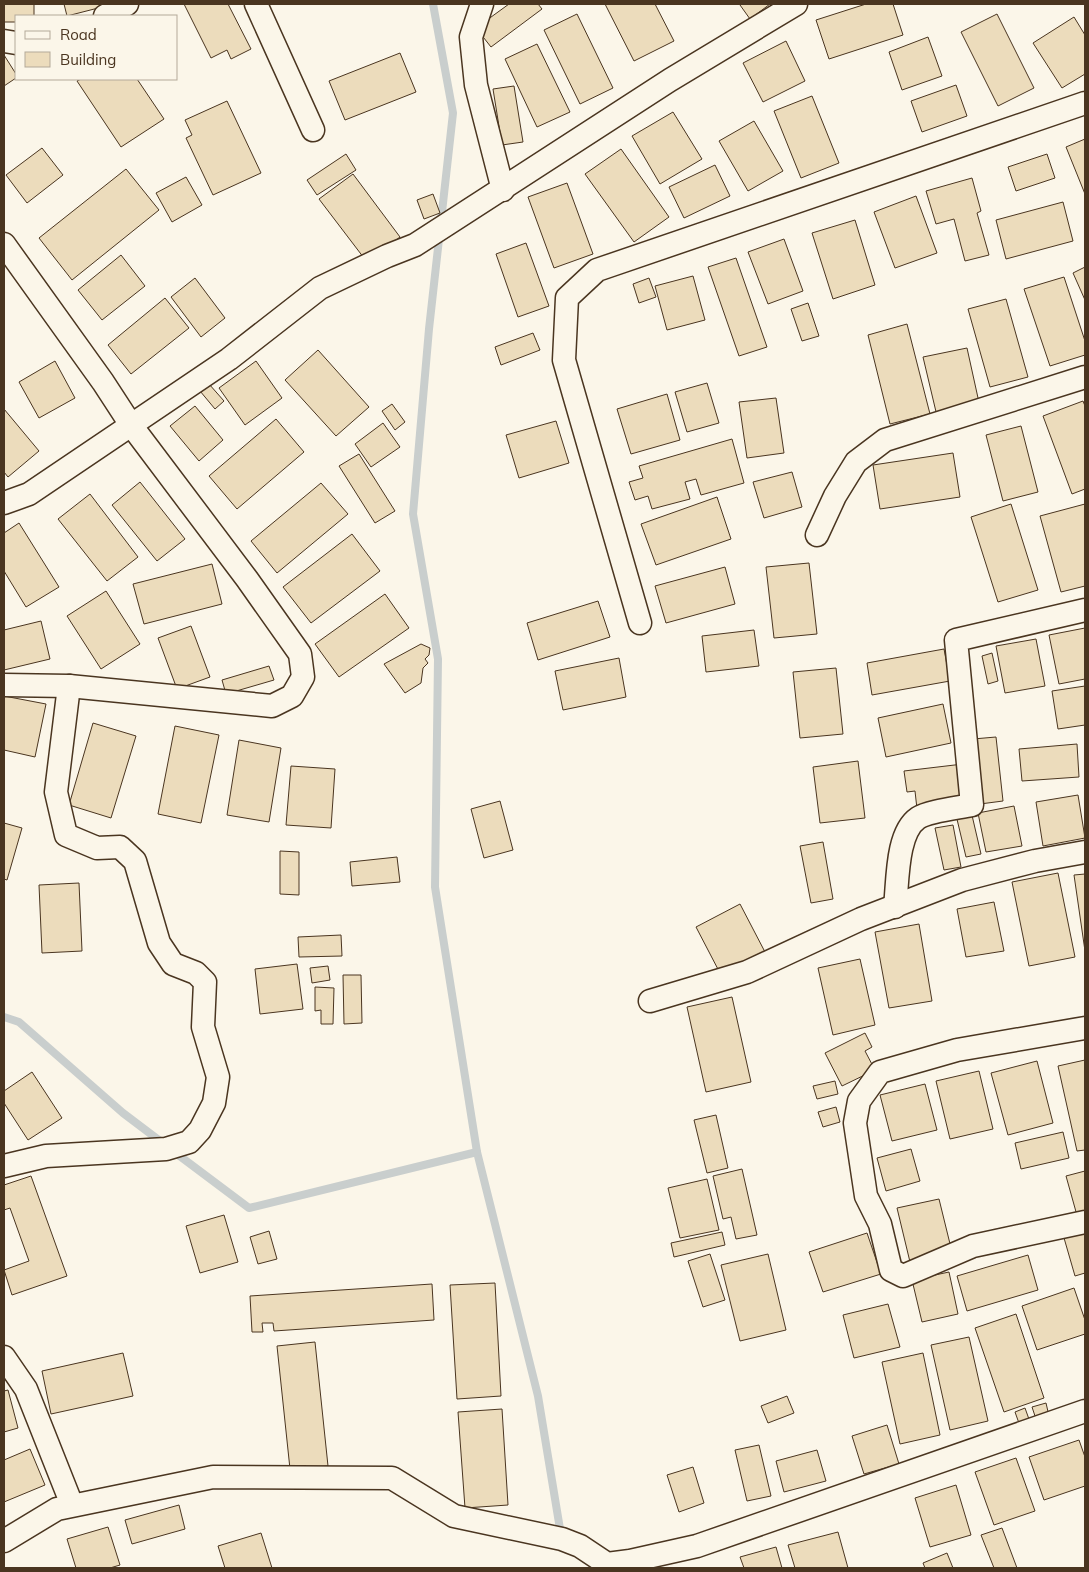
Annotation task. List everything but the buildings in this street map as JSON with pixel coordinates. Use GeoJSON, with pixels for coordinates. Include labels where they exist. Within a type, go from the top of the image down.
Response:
{"type":"FeatureCollection","features":[{"type":"Feature","properties":{"kind":"street"},"geometry":{"type":"LineString","coordinates":[[107,15],[127,4]]}},
{"type":"Feature","properties":{"kind":"street"},"geometry":{"type":"LineString","coordinates":[[256,4],[313,130]]}},
{"type":"Feature","properties":{"kind":"street"},"geometry":{"type":"LineString","coordinates":[[482,4],[472,37],[476,85],[502,190]]}},
{"type":"Feature","properties":{"kind":"street"},"geometry":{"type":"LineString","coordinates":[[4,503],[29,494],[229,359],[320,288],[387,256],[415,245],[670,80],[796,4]]}},
{"type":"Feature","properties":{"kind":"street"},"geometry":{"type":"LineString","coordinates":[[640,624],[564,360],[567,298],[597,270],[1085,103]]}},
{"type":"Feature","properties":{"kind":"street"},"geometry":{"type":"LineString","coordinates":[[4,244],[103,382],[131,425],[247,579],[300,654],[304,677],[292,696],[272,706],[69,686],[4,685]]}},
{"type":"Feature","properties":{"kind":"street"},"geometry":{"type":"LineString","coordinates":[[817,536],[835,496],[856,462],[885,440],[1085,377]]}},
{"type":"Feature","properties":{"kind":"street"},"geometry":{"type":"LineString","coordinates":[[895,907],[902,842],[907,830],[919,818],[972,805],[956,640],[1085,610]]}},
{"type":"Feature","properties":{"kind":"street"},"geometry":{"type":"LineString","coordinates":[[4,1166],[46,1156],[166,1149],[189,1142],[200,1130],[214,1103],[218,1077],[204,1027],[205,982],[196,973],[173,964],[159,943],[136,861],[120,847],[97,848],[66,835],[56,792],[69,686]]}},
{"type":"Feature","properties":{"kind":"street"},"geometry":{"type":"LineString","coordinates":[[650,1001],[747,972],[861,919],[962,880],[1035,861],[1085,852]]}},
{"type":"Feature","properties":{"kind":"street"},"geometry":{"type":"LineString","coordinates":[[1085,1028],[957,1050],[880,1072],[859,1101],[855,1123],[866,1196],[880,1224],[891,1270],[896,1273],[903,1276],[973,1246],[1085,1222]]}},
{"type":"Feature","properties":{"kind":"street"},"geometry":{"type":"LineString","coordinates":[[4,1357],[26,1389],[72,1506]]}},
{"type":"Feature","properties":{"kind":"street"},"geometry":{"type":"LineString","coordinates":[[4,1541],[57,1509],[213,1476],[392,1478],[454,1516],[562,1539],[580,1546],[607,1564],[630,1561],[697,1546],[1085,1412]]}},
{"type":"Feature","properties":{"kind":"waterway"},"geometry":{"type":"LineString","coordinates":[[433,4],[453,113],[429,329],[413,514],[438,659],[435,887],[477,1152],[538,1396],[561,1535]]}},
{"type":"Feature","properties":{"kind":"waterway"},"geometry":{"type":"LineString","coordinates":[[4,1017],[19,1022],[123,1113],[164,1144]]}},
{"type":"Feature","properties":{"kind":"waterway"},"geometry":{"type":"LineString","coordinates":[[173,1151],[249,1208],[477,1152]]}}]}
